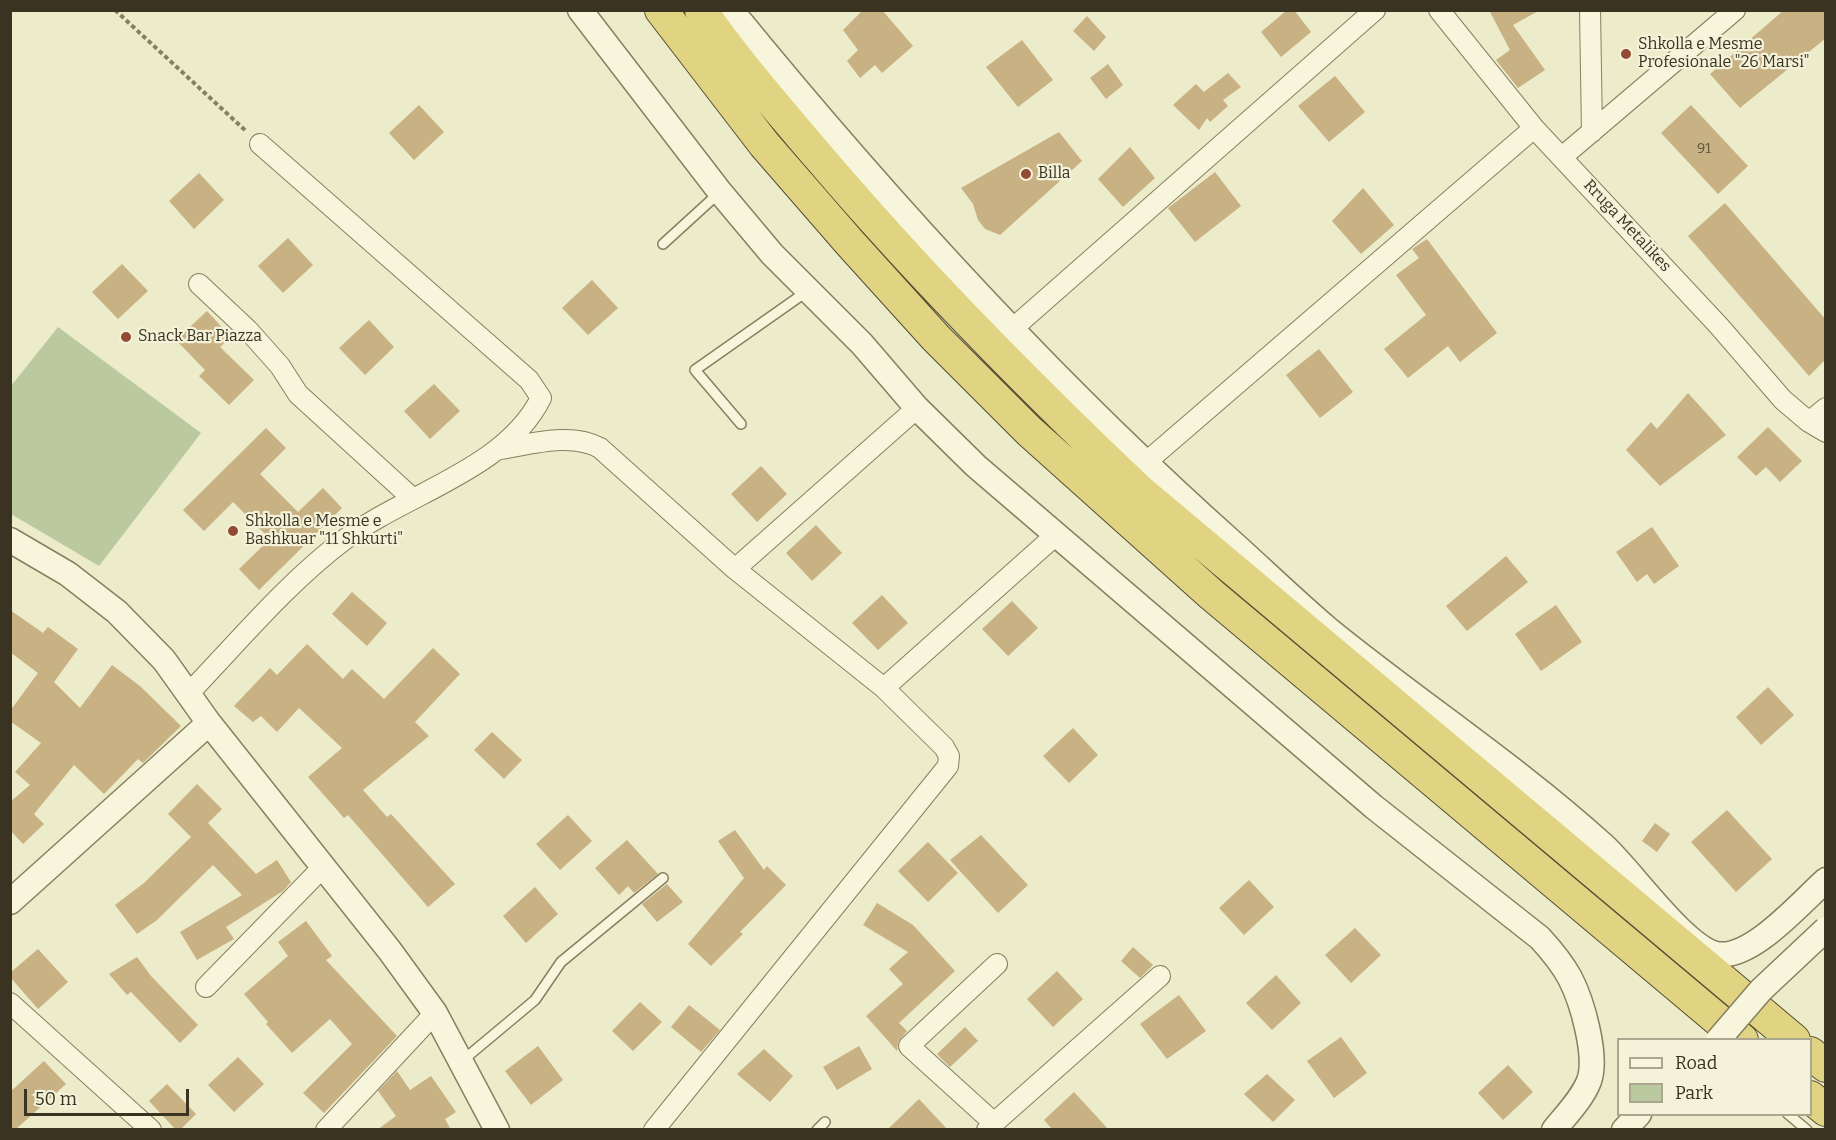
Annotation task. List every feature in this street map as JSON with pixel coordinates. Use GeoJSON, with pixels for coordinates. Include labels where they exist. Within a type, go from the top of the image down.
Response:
{"type":"FeatureCollection","features":[{"type":"Feature","properties":{"kind":"highway"},"geometry":{"type":"LineString","coordinates":[[661,10],[764,144],[850,243],[936,338],[1029,431],[1212,595],[1740,1038]]}},
{"type":"Feature","properties":{"kind":"highway"},"geometry":{"type":"LineString","coordinates":[[701,10],[791,124],[873,222],[961,317],[1053,409],[1140,491],[1792,1038]]}},
{"type":"Feature","properties":{"kind":"highway"},"geometry":{"type":"LineString","coordinates":[[1812,1055],[1826,1066]]}},
{"type":"Feature","properties":{"kind":"highway"},"geometry":{"type":"LineString","coordinates":[[1812,1099],[1826,1110]]}},
{"type":"Feature","properties":{"kind":"street"},"geometry":{"type":"LineString","coordinates":[[580,10],[720,192],[807,291],[862,344],[917,408],[976,465],[1374,807],[1540,938],[1570,978],[1577,994],[1591,1056],[1589,1079],[1583,1092],[1554,1130]]}},
{"type":"Feature","properties":{"kind":"street"},"geometry":{"type":"LineString","coordinates":[[731,10],[888,198],[1011,330],[1144,464],[1329,629],[1463,732],[1603,845],[1667,915],[1706,951],[1721,955],[1752,946],[1826,880]]}},
{"type":"Feature","properties":{"kind":"street"},"geometry":{"type":"LineString","coordinates":[[1011,330],[1375,10]]}},
{"type":"Feature","properties":{"kind":"street","name":"Rruga Metalikes"},"geometry":{"type":"LineString","coordinates":[[1439,10],[1534,128],[1719,326],[1783,400],[1817,427]]}},
{"type":"Feature","properties":{"kind":"street"},"geometry":{"type":"LineString","coordinates":[[1590,10],[1592,132]]}},
{"type":"Feature","properties":{"kind":"street"},"geometry":{"type":"LineString","coordinates":[[1562,157],[1734,10]]}},
{"type":"Feature","properties":{"kind":"street"},"geometry":{"type":"LineString","coordinates":[[1144,464],[1534,128]]}},
{"type":"Feature","properties":{"kind":"street"},"geometry":{"type":"LineString","coordinates":[[189,693],[309,568],[353,533],[500,449],[528,420],[541,398],[538,390],[260,144]]}},
{"type":"Feature","properties":{"kind":"street"},"geometry":{"type":"LineString","coordinates":[[200,284],[248,330],[280,366],[298,394],[412,498]]}},
{"type":"Feature","properties":{"kind":"street"},"geometry":{"type":"LineString","coordinates":[[735,569],[917,408]]}},
{"type":"Feature","properties":{"kind":"street"},"geometry":{"type":"LineString","coordinates":[[1817,427],[1826,408]]}},
{"type":"Feature","properties":{"kind":"street"},"geometry":{"type":"LineString","coordinates":[[500,449],[585,440],[600,448],[735,569],[884,688],[944,747],[949,756],[948,766],[654,1130]]}},
{"type":"Feature","properties":{"kind":"street"},"geometry":{"type":"LineString","coordinates":[[884,688],[1057,534]]}},
{"type":"Feature","properties":{"kind":"street"},"geometry":{"type":"LineString","coordinates":[[11,541],[68,574],[117,612],[164,660],[208,723],[324,866],[435,1013],[497,1130]]}},
{"type":"Feature","properties":{"kind":"street"},"geometry":{"type":"LineString","coordinates":[[10,902],[208,723]]}},
{"type":"Feature","properties":{"kind":"street"},"geometry":{"type":"LineString","coordinates":[[206,987],[324,866]]}},
{"type":"Feature","properties":{"kind":"street"},"geometry":{"type":"LineString","coordinates":[[1720,1038],[1761,990],[1826,929]]}},
{"type":"Feature","properties":{"kind":"street"},"geometry":{"type":"LineString","coordinates":[[998,964],[909,1046],[991,1126],[1160,976]]}},
{"type":"Feature","properties":{"kind":"street"},"geometry":{"type":"LineString","coordinates":[[10,1003],[151,1130]]}},
{"type":"Feature","properties":{"kind":"street"},"geometry":{"type":"LineString","coordinates":[[326,1130],[435,1013]]}},
{"type":"Feature","properties":{"kind":"street"},"geometry":{"type":"LineString","coordinates":[[1623,1130],[1637,1116]]}},
{"type":"Feature","properties":{"kind":"lane"},"geometry":{"type":"LineString","coordinates":[[663,244],[720,192]]}},
{"type":"Feature","properties":{"kind":"lane"},"geometry":{"type":"LineString","coordinates":[[741,424],[695,370],[807,291]]}},
{"type":"Feature","properties":{"kind":"lane"},"geometry":{"type":"LineString","coordinates":[[462,1061],[535,1000],[561,962],[663,878]]}},
{"type":"Feature","properties":{"kind":"lane"},"geometry":{"type":"LineString","coordinates":[[1790,1116],[1807,1130]]}},
{"type":"Feature","properties":{"kind":"lane"},"geometry":{"type":"LineString","coordinates":[[817,1130],[825,1122]]}},
{"type":"Feature","properties":{"kind":"path"},"geometry":{"type":"LineString","coordinates":[[115,10],[260,144]]}},
{"type":"Feature","properties":{"kind":"green space"},"geometry":{"type":"Polygon","coordinates":[[[58,327],[201,433],[99,566],[11,514],[11,386],[58,327]]]}},
{"type":"Feature","properties":{"kind":"building"},"geometry":{"type":"Polygon","coordinates":[[[863,10],[882,10],[913,46],[882,73],[875,65],[860,78],[847,61],[858,50],[843,30],[863,10]]]}},
{"type":"Feature","properties":{"kind":"building"},"geometry":{"type":"Polygon","coordinates":[[[1287,10],[1294,10],[1311,32],[1281,57],[1261,32],[1287,10]]]}},
{"type":"Feature","properties":{"kind":"building"},"geometry":{"type":"Polygon","coordinates":[[[1489,10],[1540,10],[1513,25],[1545,70],[1518,88],[1496,60],[1510,50],[1489,10]]]}},
{"type":"Feature","properties":{"kind":"building"},"geometry":{"type":"Polygon","coordinates":[[[1784,10],[1826,10],[1826,38],[1740,108],[1710,74],[1784,10]]]}},
{"type":"Feature","properties":{"kind":"building"},"geometry":{"type":"Polygon","coordinates":[[[1087,16],[1106,37],[1094,51],[1073,31],[1087,16]]]}},
{"type":"Feature","properties":{"kind":"building"},"geometry":{"type":"Polygon","coordinates":[[[1022,40],[1053,80],[1018,107],[986,67],[1022,40]]]}},
{"type":"Feature","properties":{"kind":"building"},"geometry":{"type":"Polygon","coordinates":[[[1108,64],[1123,85],[1106,99],[1090,78],[1108,64]]]}},
{"type":"Feature","properties":{"kind":"building"},"geometry":{"type":"Polygon","coordinates":[[[1228,73],[1241,87],[1223,100],[1228,106],[1210,122],[1207,118],[1199,130],[1173,105],[1196,84],[1204,92],[1228,73]]]}},
{"type":"Feature","properties":{"kind":"building"},"geometry":{"type":"Polygon","coordinates":[[[1335,76],[1365,112],[1329,142],[1298,106],[1335,76]]]}},
{"type":"Feature","properties":{"kind":"building"},"geometry":{"type":"Polygon","coordinates":[[[419,105],[444,132],[414,160],[389,133],[419,105]]]}},
{"type":"Feature","properties":{"kind":"building"},"geometry":{"type":"Polygon","coordinates":[[[1691,105],[1748,166],[1718,194],[1661,133],[1691,105]]]}},
{"type":"Feature","properties":{"kind":"building","name":"Billa"},"geometry":{"type":"Polygon","coordinates":[[[1059,132],[1082,161],[1000,235],[985,229],[978,220],[973,204],[961,188],[1059,132]]]}},
{"type":"Feature","properties":{"kind":"building"},"geometry":{"type":"Polygon","coordinates":[[[1130,147],[1155,178],[1123,207],[1098,179],[1130,147]]]}},
{"type":"Feature","properties":{"kind":"building"},"geometry":{"type":"Polygon","coordinates":[[[1215,172],[1241,206],[1195,242],[1168,208],[1215,172]]]}},
{"type":"Feature","properties":{"kind":"building"},"geometry":{"type":"Polygon","coordinates":[[[199,173],[224,200],[194,229],[169,201],[199,173]]]}},
{"type":"Feature","properties":{"kind":"building"},"geometry":{"type":"Polygon","coordinates":[[[1363,188],[1394,225],[1361,254],[1332,221],[1363,188]]]}},
{"type":"Feature","properties":{"kind":"building"},"geometry":{"type":"Polygon","coordinates":[[[1725,203],[1826,320],[1826,359],[1809,376],[1688,236],[1725,203]]]}},
{"type":"Feature","properties":{"kind":"building"},"geometry":{"type":"Polygon","coordinates":[[[288,238],[313,265],[283,293],[258,266],[288,238]]]}},
{"type":"Feature","properties":{"kind":"building"},"geometry":{"type":"Polygon","coordinates":[[[1427,239],[1497,333],[1460,362],[1448,346],[1408,378],[1384,349],[1426,315],[1396,275],[1419,258],[1412,249],[1427,239]]]}},
{"type":"Feature","properties":{"kind":"building"},"geometry":{"type":"Polygon","coordinates":[[[122,264],[148,291],[118,319],[92,292],[122,264]]]}},
{"type":"Feature","properties":{"kind":"building"},"geometry":{"type":"Polygon","coordinates":[[[592,280],[618,308],[588,335],[562,308],[592,280]]]}},
{"type":"Feature","properties":{"kind":"building"},"geometry":{"type":"Polygon","coordinates":[[[207,311],[231,337],[220,347],[254,380],[229,405],[199,376],[205,370],[176,340],[207,311]]]}},
{"type":"Feature","properties":{"kind":"building"},"geometry":{"type":"Polygon","coordinates":[[[369,320],[394,347],[365,375],[339,348],[369,320]]]}},
{"type":"Feature","properties":{"kind":"building"},"geometry":{"type":"Polygon","coordinates":[[[1319,349],[1353,392],[1320,418],[1286,375],[1319,349]]]}},
{"type":"Feature","properties":{"kind":"building"},"geometry":{"type":"Polygon","coordinates":[[[434,384],[460,411],[430,439],[404,411],[434,384]]]}},
{"type":"Feature","properties":{"kind":"building"},"geometry":{"type":"Polygon","coordinates":[[[1688,393],[1726,435],[1660,486],[1626,450],[1651,422],[1657,429],[1688,393]]]}},
{"type":"Feature","properties":{"kind":"building"},"geometry":{"type":"Polygon","coordinates":[[[1768,427],[1802,461],[1780,482],[1766,467],[1756,476],[1737,457],[1768,427]]]}},
{"type":"Feature","properties":{"kind":"building"},"geometry":{"type":"Polygon","coordinates":[[[266,428],[286,448],[260,474],[298,512],[323,488],[342,508],[259,590],[239,569],[270,539],[233,502],[204,531],[183,510],[266,428]]]}},
{"type":"Feature","properties":{"kind":"building"},"geometry":{"type":"Polygon","coordinates":[[[761,466],[787,494],[757,522],[731,494],[761,466]]]}},
{"type":"Feature","properties":{"kind":"building"},"geometry":{"type":"Polygon","coordinates":[[[816,525],[842,553],[812,581],[786,553],[816,525]]]}},
{"type":"Feature","properties":{"kind":"building"},"geometry":{"type":"Polygon","coordinates":[[[1652,527],[1679,566],[1654,584],[1647,574],[1637,582],[1616,552],[1652,527]]]}},
{"type":"Feature","properties":{"kind":"building"},"geometry":{"type":"Polygon","coordinates":[[[1506,556],[1528,582],[1467,631],[1446,606],[1506,556]]]}},
{"type":"Feature","properties":{"kind":"building"},"geometry":{"type":"Polygon","coordinates":[[[352,592],[387,623],[367,646],[332,614],[352,592]]]}},
{"type":"Feature","properties":{"kind":"building"},"geometry":{"type":"Polygon","coordinates":[[[882,595],[908,623],[878,650],[852,623],[882,595]]]}},
{"type":"Feature","properties":{"kind":"building"},"geometry":{"type":"Polygon","coordinates":[[[1012,601],[1038,628],[1008,656],[982,629],[1012,601]]]}},
{"type":"Feature","properties":{"kind":"building"},"geometry":{"type":"Polygon","coordinates":[[[1556,605],[1582,642],[1541,671],[1515,634],[1556,605]]]}},
{"type":"Feature","properties":{"kind":"building"},"geometry":{"type":"Polygon","coordinates":[[[10,610],[43,633],[48,627],[78,649],[54,682],[80,708],[112,665],[140,686],[181,726],[143,763],[138,759],[104,794],[74,765],[34,814],[44,824],[23,844],[10,830],[10,802],[30,785],[15,772],[41,743],[10,721],[10,711],[38,673],[10,652],[10,610]]]}},
{"type":"Feature","properties":{"kind":"building"},"geometry":{"type":"Polygon","coordinates":[[[307,644],[343,679],[352,669],[384,699],[433,648],[460,674],[415,722],[429,736],[363,790],[387,817],[391,814],[455,884],[428,907],[348,815],[344,818],[308,777],[342,748],[299,708],[277,732],[261,716],[253,722],[234,706],[270,668],[277,675],[307,644]]]}},
{"type":"Feature","properties":{"kind":"building"},"geometry":{"type":"Polygon","coordinates":[[[1768,687],[1794,715],[1761,745],[1736,717],[1768,687]]]}},
{"type":"Feature","properties":{"kind":"building"},"geometry":{"type":"Polygon","coordinates":[[[1073,728],[1098,755],[1069,783],[1043,756],[1073,728]]]}},
{"type":"Feature","properties":{"kind":"building"},"geometry":{"type":"Polygon","coordinates":[[[492,732],[522,760],[504,779],[474,750],[492,732]]]}},
{"type":"Feature","properties":{"kind":"building"},"geometry":{"type":"Polygon","coordinates":[[[197,784],[222,809],[208,823],[256,874],[277,860],[291,882],[283,891],[226,927],[234,939],[197,960],[180,932],[242,895],[213,865],[157,920],[137,934],[115,905],[144,883],[191,837],[168,814],[197,784]]]}},
{"type":"Feature","properties":{"kind":"building"},"geometry":{"type":"Polygon","coordinates":[[[1727,810],[1772,859],[1736,892],[1691,842],[1727,810]]]}},
{"type":"Feature","properties":{"kind":"building"},"geometry":{"type":"Polygon","coordinates":[[[568,815],[592,841],[560,870],[536,844],[568,815]]]}},
{"type":"Feature","properties":{"kind":"building"},"geometry":{"type":"Polygon","coordinates":[[[1655,823],[1670,834],[1657,852],[1642,841],[1655,823]]]}},
{"type":"Feature","properties":{"kind":"building"},"geometry":{"type":"Polygon","coordinates":[[[735,830],[764,870],[767,866],[786,885],[740,932],[743,934],[711,966],[688,944],[744,878],[718,841],[735,830]]]}},
{"type":"Feature","properties":{"kind":"building"},"geometry":{"type":"Polygon","coordinates":[[[981,835],[1028,885],[998,913],[950,860],[981,835]]]}},
{"type":"Feature","properties":{"kind":"building"},"geometry":{"type":"Polygon","coordinates":[[[627,840],[658,874],[634,893],[628,886],[619,895],[595,868],[627,840]]]}},
{"type":"Feature","properties":{"kind":"building"},"geometry":{"type":"Polygon","coordinates":[[[928,842],[958,873],[928,902],[898,871],[928,842]]]}},
{"type":"Feature","properties":{"kind":"building"},"geometry":{"type":"Polygon","coordinates":[[[1249,880],[1274,907],[1244,935],[1219,908],[1249,880]]]}},
{"type":"Feature","properties":{"kind":"building"},"geometry":{"type":"Polygon","coordinates":[[[667,884],[683,902],[657,922],[642,904],[667,884]]]}},
{"type":"Feature","properties":{"kind":"building"},"geometry":{"type":"Polygon","coordinates":[[[535,887],[558,914],[526,943],[503,916],[535,887]]]}},
{"type":"Feature","properties":{"kind":"building"},"geometry":{"type":"Polygon","coordinates":[[[877,903],[913,925],[955,971],[899,1023],[907,1031],[898,1042],[897,1051],[866,1016],[903,984],[889,969],[908,952],[863,925],[877,903]]]}},
{"type":"Feature","properties":{"kind":"building"},"geometry":{"type":"Polygon","coordinates":[[[306,921],[332,956],[326,960],[397,1036],[324,1113],[303,1093],[352,1044],[330,1019],[292,1053],[266,1024],[268,1022],[244,994],[288,956],[278,942],[306,921]]]}},
{"type":"Feature","properties":{"kind":"building"},"geometry":{"type":"Polygon","coordinates":[[[1355,928],[1381,955],[1351,983],[1325,955],[1355,928]]]}},
{"type":"Feature","properties":{"kind":"building"},"geometry":{"type":"Polygon","coordinates":[[[1133,947],[1153,965],[1140,978],[1121,961],[1133,947]]]}},
{"type":"Feature","properties":{"kind":"building"},"geometry":{"type":"Polygon","coordinates":[[[38,949],[68,982],[38,1009],[10,977],[10,973],[38,949]]]}},
{"type":"Feature","properties":{"kind":"building"},"geometry":{"type":"Polygon","coordinates":[[[137,957],[151,976],[198,1025],[180,1043],[131,992],[127,995],[109,974],[137,957]]]}},
{"type":"Feature","properties":{"kind":"building"},"geometry":{"type":"Polygon","coordinates":[[[1057,971],[1083,999],[1053,1027],[1027,999],[1057,971]]]}},
{"type":"Feature","properties":{"kind":"building"},"geometry":{"type":"Polygon","coordinates":[[[1276,975],[1301,1003],[1272,1030],[1246,1003],[1276,975]]]}},
{"type":"Feature","properties":{"kind":"building"},"geometry":{"type":"Polygon","coordinates":[[[1179,995],[1206,1031],[1167,1059],[1140,1024],[1179,995]]]}},
{"type":"Feature","properties":{"kind":"building"},"geometry":{"type":"Polygon","coordinates":[[[640,1002],[662,1022],[633,1051],[612,1031],[640,1002]]]}},
{"type":"Feature","properties":{"kind":"building"},"geometry":{"type":"Polygon","coordinates":[[[689,1005],[720,1030],[701,1052],[671,1027],[689,1005]]]}},
{"type":"Feature","properties":{"kind":"building"},"geometry":{"type":"Polygon","coordinates":[[[965,1027],[978,1041],[950,1067],[937,1054],[965,1027]]]}},
{"type":"Feature","properties":{"kind":"building"},"geometry":{"type":"Polygon","coordinates":[[[1341,1037],[1367,1073],[1334,1098],[1307,1061],[1341,1037]]]}},
{"type":"Feature","properties":{"kind":"building"},"geometry":{"type":"Polygon","coordinates":[[[538,1046],[563,1080],[531,1105],[505,1071],[538,1046]]]}},
{"type":"Feature","properties":{"kind":"building"},"geometry":{"type":"Polygon","coordinates":[[[859,1046],[872,1069],[837,1090],[823,1067],[859,1046]]]}},
{"type":"Feature","properties":{"kind":"building"},"geometry":{"type":"Polygon","coordinates":[[[764,1049],[793,1076],[770,1102],[737,1074],[764,1049]]]}},
{"type":"Feature","properties":{"kind":"building"},"geometry":{"type":"Polygon","coordinates":[[[238,1057],[264,1084],[234,1112],[208,1085],[238,1057]]]}},
{"type":"Feature","properties":{"kind":"building"},"geometry":{"type":"Polygon","coordinates":[[[44,1061],[66,1084],[15,1130],[10,1130],[10,1092],[44,1061]]]}},
{"type":"Feature","properties":{"kind":"building"},"geometry":{"type":"Polygon","coordinates":[[[1508,1065],[1533,1092],[1503,1120],[1478,1093],[1508,1065]]]}},
{"type":"Feature","properties":{"kind":"building"},"geometry":{"type":"Polygon","coordinates":[[[397,1071],[410,1090],[431,1076],[456,1112],[445,1119],[451,1130],[377,1130],[396,1116],[378,1091],[397,1071]]]}},
{"type":"Feature","properties":{"kind":"building"},"geometry":{"type":"Polygon","coordinates":[[[1267,1074],[1295,1100],[1273,1122],[1244,1094],[1267,1074]]]}},
{"type":"Feature","properties":{"kind":"building"},"geometry":{"type":"Polygon","coordinates":[[[167,1084],[196,1114],[180,1130],[176,1130],[149,1101],[167,1084]]]}},
{"type":"Feature","properties":{"kind":"building"},"geometry":{"type":"Polygon","coordinates":[[[1074,1092],[1109,1130],[1053,1130],[1044,1120],[1074,1092]]]}},
{"type":"Feature","properties":{"kind":"building"},"geometry":{"type":"Polygon","coordinates":[[[919,1099],[948,1130],[887,1130],[919,1099]]]}},
{"type":"Feature","properties":{"kind":"place","name":"Shkolla e Mesme Profesionale \"26 Marsi\""},"geometry":{"type":"Point","coordinates":[1626,54]}},
{"type":"Feature","properties":{"kind":"place","name":"Billa"},"geometry":{"type":"Point","coordinates":[1026,174]}},
{"type":"Feature","properties":{"kind":"place","name":"Snack Bar Piazza"},"geometry":{"type":"Point","coordinates":[126,337]}},
{"type":"Feature","properties":{"kind":"place","name":"Shkolla e Mesme e Bashkuar \"11 Shkurti\""},"geometry":{"type":"Point","coordinates":[233,531]}}]}
